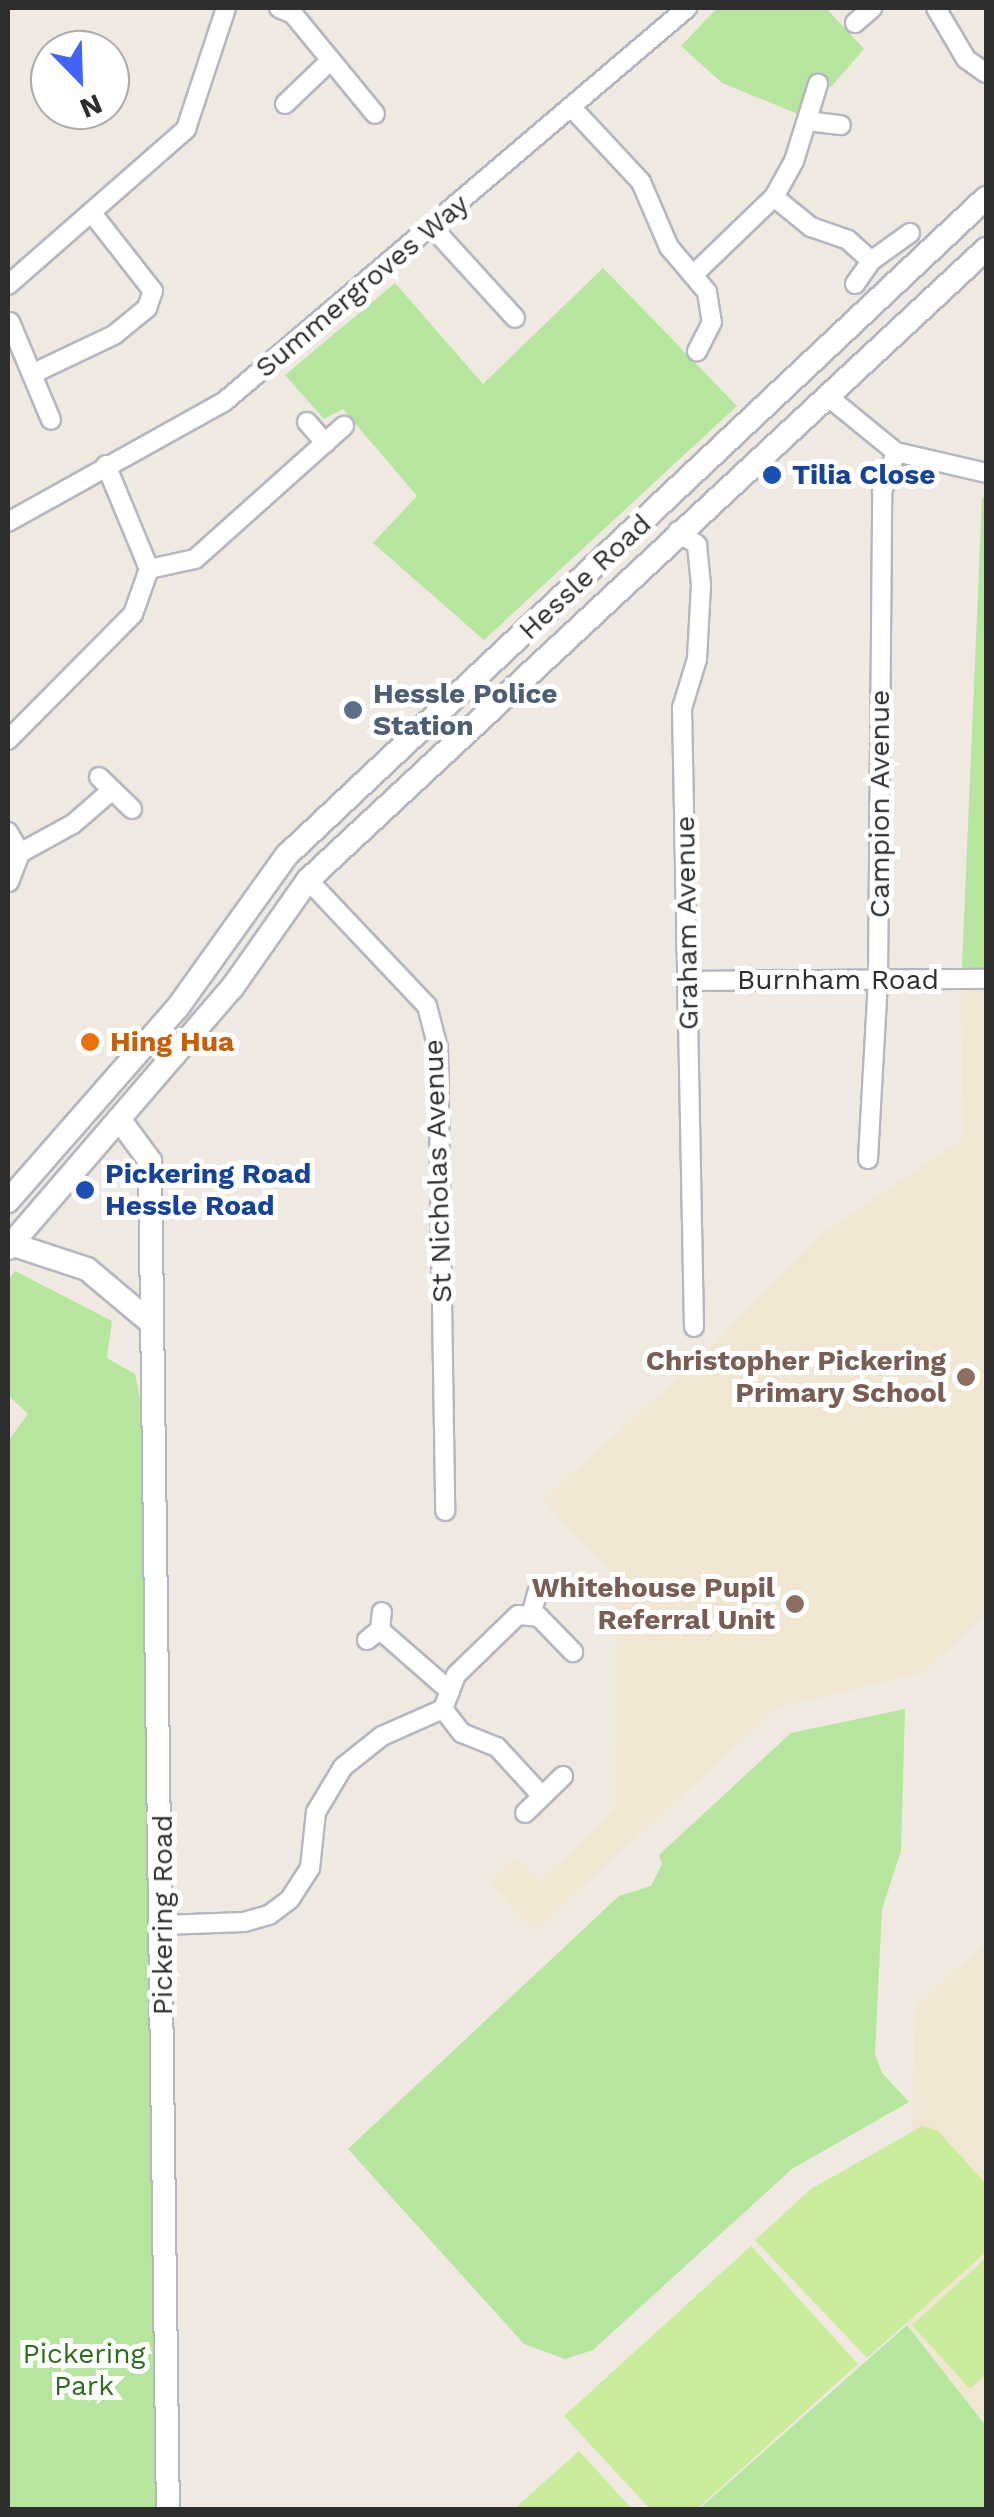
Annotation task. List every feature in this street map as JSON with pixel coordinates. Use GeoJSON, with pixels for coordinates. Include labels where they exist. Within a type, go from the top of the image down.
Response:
{"type":"FeatureCollection","features":[{"type":"Feature","properties":{"kind":"street"},"geometry":{"type":"LineString","coordinates":[[8,285],[186,129],[226,8]]}},
{"type":"Feature","properties":{"kind":"street"},"geometry":{"type":"LineString","coordinates":[[279,8],[293,14],[375,114]]}},
{"type":"Feature","properties":{"kind":"street","name":"Summergroves Way"},"geometry":{"type":"LineString","coordinates":[[8,522],[225,401],[573,109],[687,8]]}},
{"type":"Feature","properties":{"kind":"street"},"geometry":{"type":"LineString","coordinates":[[855,23],[872,8]]}},
{"type":"Feature","properties":{"kind":"street"},"geometry":{"type":"LineString","coordinates":[[945,10],[966,59],[986,73]]}},
{"type":"Feature","properties":{"kind":"street"},"geometry":{"type":"LineString","coordinates":[[285,104],[329,62]]}},
{"type":"Feature","properties":{"kind":"street"},"geometry":{"type":"LineString","coordinates":[[694,275],[774,197],[807,121],[818,84]]}},
{"type":"Feature","properties":{"kind":"street"},"geometry":{"type":"LineString","coordinates":[[573,109],[641,182],[669,248],[694,275],[711,306],[712,322],[696,351]]}},
{"type":"Feature","properties":{"kind":"street"},"geometry":{"type":"LineString","coordinates":[[807,121],[841,124]]}},
{"type":"Feature","properties":{"kind":"street"},"geometry":{"type":"LineString","coordinates":[[774,197],[811,227],[848,240],[871,262]]}},
{"type":"Feature","properties":{"kind":"street","name":"Hessle Road"},"geometry":{"type":"LineString","coordinates":[[8,1201],[178,1008],[287,855],[986,198]]}},
{"type":"Feature","properties":{"kind":"street"},"geometry":{"type":"LineString","coordinates":[[32,374],[114,336],[146,308],[153,291],[92,212]]}},
{"type":"Feature","properties":{"kind":"street"},"geometry":{"type":"LineString","coordinates":[[432,227],[515,318]]}},
{"type":"Feature","properties":{"kind":"street"},"geometry":{"type":"LineString","coordinates":[[855,284],[871,262],[910,233]]}},
{"type":"Feature","properties":{"kind":"street","name":"Hessle Road"},"geometry":{"type":"LineString","coordinates":[[9,1246],[232,988],[308,880],[678,531],[986,249]]}},
{"type":"Feature","properties":{"kind":"street"},"geometry":{"type":"LineString","coordinates":[[10,322],[51,420]]}},
{"type":"Feature","properties":{"kind":"street"},"geometry":{"type":"LineString","coordinates":[[826,395],[896,452],[986,472]]}},
{"type":"Feature","properties":{"kind":"street"},"geometry":{"type":"LineString","coordinates":[[306,422],[325,443]]}},
{"type":"Feature","properties":{"kind":"street"},"geometry":{"type":"LineString","coordinates":[[150,569],[195,559],[344,426]]}},
{"type":"Feature","properties":{"kind":"street","name":"Campion Avenue"},"geometry":{"type":"LineString","coordinates":[[868,1159],[878,978],[882,492],[896,452]]}},
{"type":"Feature","properties":{"kind":"street"},"geometry":{"type":"LineString","coordinates":[[8,740],[133,614],[150,569],[106,465]]}},
{"type":"Feature","properties":{"kind":"street","name":"Graham Avenue"},"geometry":{"type":"LineString","coordinates":[[678,531],[697,545],[701,586],[697,658],[682,708],[694,1328]]}},
{"type":"Feature","properties":{"kind":"street"},"geometry":{"type":"LineString","coordinates":[[10,882],[20,852],[73,824],[104,784],[132,809]]}},
{"type":"Feature","properties":{"kind":"street"},"geometry":{"type":"LineString","coordinates":[[8,832],[20,852]]}},
{"type":"Feature","properties":{"kind":"street","name":"St Nicholas Avenue"},"geometry":{"type":"LineString","coordinates":[[308,880],[428,1006],[438,1048],[445,1511]]}},
{"type":"Feature","properties":{"kind":"street","name":"Burnham Road"},"geometry":{"type":"LineString","coordinates":[[688,982],[986,979]]}},
{"type":"Feature","properties":{"kind":"street","name":"Pickering Road"},"geometry":{"type":"LineString","coordinates":[[118,1119],[150,1161],[149,1320],[163,1925],[168,2510]]}},
{"type":"Feature","properties":{"kind":"street"},"geometry":{"type":"LineString","coordinates":[[9,1246],[87,1269],[149,1320]]}},
{"type":"Feature","properties":{"kind":"street"},"geometry":{"type":"LineString","coordinates":[[532,1616],[538,1593]]}},
{"type":"Feature","properties":{"kind":"street"},"geometry":{"type":"LineString","coordinates":[[163,1925],[270,1915],[310,1868],[316,1812],[343,1767],[382,1736],[446,1700],[456,1675],[518,1615],[532,1616],[573,1652]]}},
{"type":"Feature","properties":{"kind":"street"},"geometry":{"type":"LineString","coordinates":[[376,1627],[446,1700],[462,1733],[498,1747],[540,1795]]}},
{"type":"Feature","properties":{"kind":"street"},"geometry":{"type":"LineString","coordinates":[[525,1814],[563,1776]]}},
{"type":"Feature","properties":{"kind":"shaded area"},"geometry":{"type":"Polygon","coordinates":[[[961,989],[986,989],[986,1615],[924,1672],[777,1708],[534,1932],[490,1882],[515,1857],[540,1881],[615,1810],[617,1715],[617,1579],[543,1500],[701,1357],[823,1233],[963,1139],[961,989]]]}},
{"type":"Feature","properties":{"kind":"shaded area"},"geometry":{"type":"Polygon","coordinates":[[[986,1942],[986,2426],[908,2325],[915,2007],[986,1942]]]}},
{"type":"Feature","properties":{"kind":"green space"},"geometry":{"type":"Polygon","coordinates":[[[717,8],[826,8],[864,49],[831,87],[810,76],[798,114],[722,83],[681,46],[717,8]]]}},
{"type":"Feature","properties":{"kind":"green space"},"geometry":{"type":"Polygon","coordinates":[[[603,268],[737,406],[484,640],[373,543],[417,496],[343,409],[324,419],[285,375],[395,283],[483,384],[603,268]]]}},
{"type":"Feature","properties":{"kind":"green space"},"geometry":{"type":"Polygon","coordinates":[[[986,497],[986,989],[961,989],[982,498],[986,497]]]}},
{"type":"Feature","properties":{"kind":"green space","name":"Pickering Park"},"geometry":{"type":"Polygon","coordinates":[[[15,1271],[112,1321],[107,1358],[135,1374],[145,1424],[163,2509],[8,2509],[8,1441],[28,1414],[8,1395],[8,1280],[15,1271]]]}},
{"type":"Feature","properties":{"kind":"green space"},"geometry":{"type":"Polygon","coordinates":[[[905,1709],[901,1851],[882,1909],[875,2054],[882,2073],[909,2102],[792,2169],[593,2350],[565,2359],[524,2344],[348,2149],[619,1896],[651,1886],[662,1864],[659,1855],[791,1733],[905,1709]]]}},
{"type":"Feature","properties":{"kind":"green space"},"geometry":{"type":"Polygon","coordinates":[[[922,2126],[938,2131],[986,2184],[986,2252],[867,2358],[755,2240],[811,2189],[922,2126]]]}},
{"type":"Feature","properties":{"kind":"green space"},"geometry":{"type":"Polygon","coordinates":[[[751,2246],[858,2364],[697,2509],[650,2509],[564,2416],[751,2246]]]}},
{"type":"Feature","properties":{"kind":"green space"},"geometry":{"type":"Polygon","coordinates":[[[986,2258],[986,2374],[970,2389],[912,2325],[986,2258]]]}},
{"type":"Feature","properties":{"kind":"green space"},"geometry":{"type":"Polygon","coordinates":[[[907,2325],[986,2426],[986,2509],[699,2509],[907,2325]]]}},
{"type":"Feature","properties":{"kind":"green space"},"geometry":{"type":"Polygon","coordinates":[[[579,2451],[632,2509],[514,2509],[579,2451]]]}},
{"type":"Feature","properties":{"kind":"place","name":"Tilia Close"},"geometry":{"type":"Point","coordinates":[772,475]}},
{"type":"Feature","properties":{"kind":"place","name":"Hessle Police Station"},"geometry":{"type":"Point","coordinates":[353,710]}},
{"type":"Feature","properties":{"kind":"place","name":"Hing Hua"},"geometry":{"type":"Point","coordinates":[90,1042]}},
{"type":"Feature","properties":{"kind":"place","name":"Pickering Road Hessle Road"},"geometry":{"type":"Point","coordinates":[85,1190]}},
{"type":"Feature","properties":{"kind":"place","name":"Christopher Pickering Primary School"},"geometry":{"type":"Point","coordinates":[966,1377]}},
{"type":"Feature","properties":{"kind":"place","name":"Whitehouse Pupil Referral Unit"},"geometry":{"type":"Point","coordinates":[795,1604]}}]}
